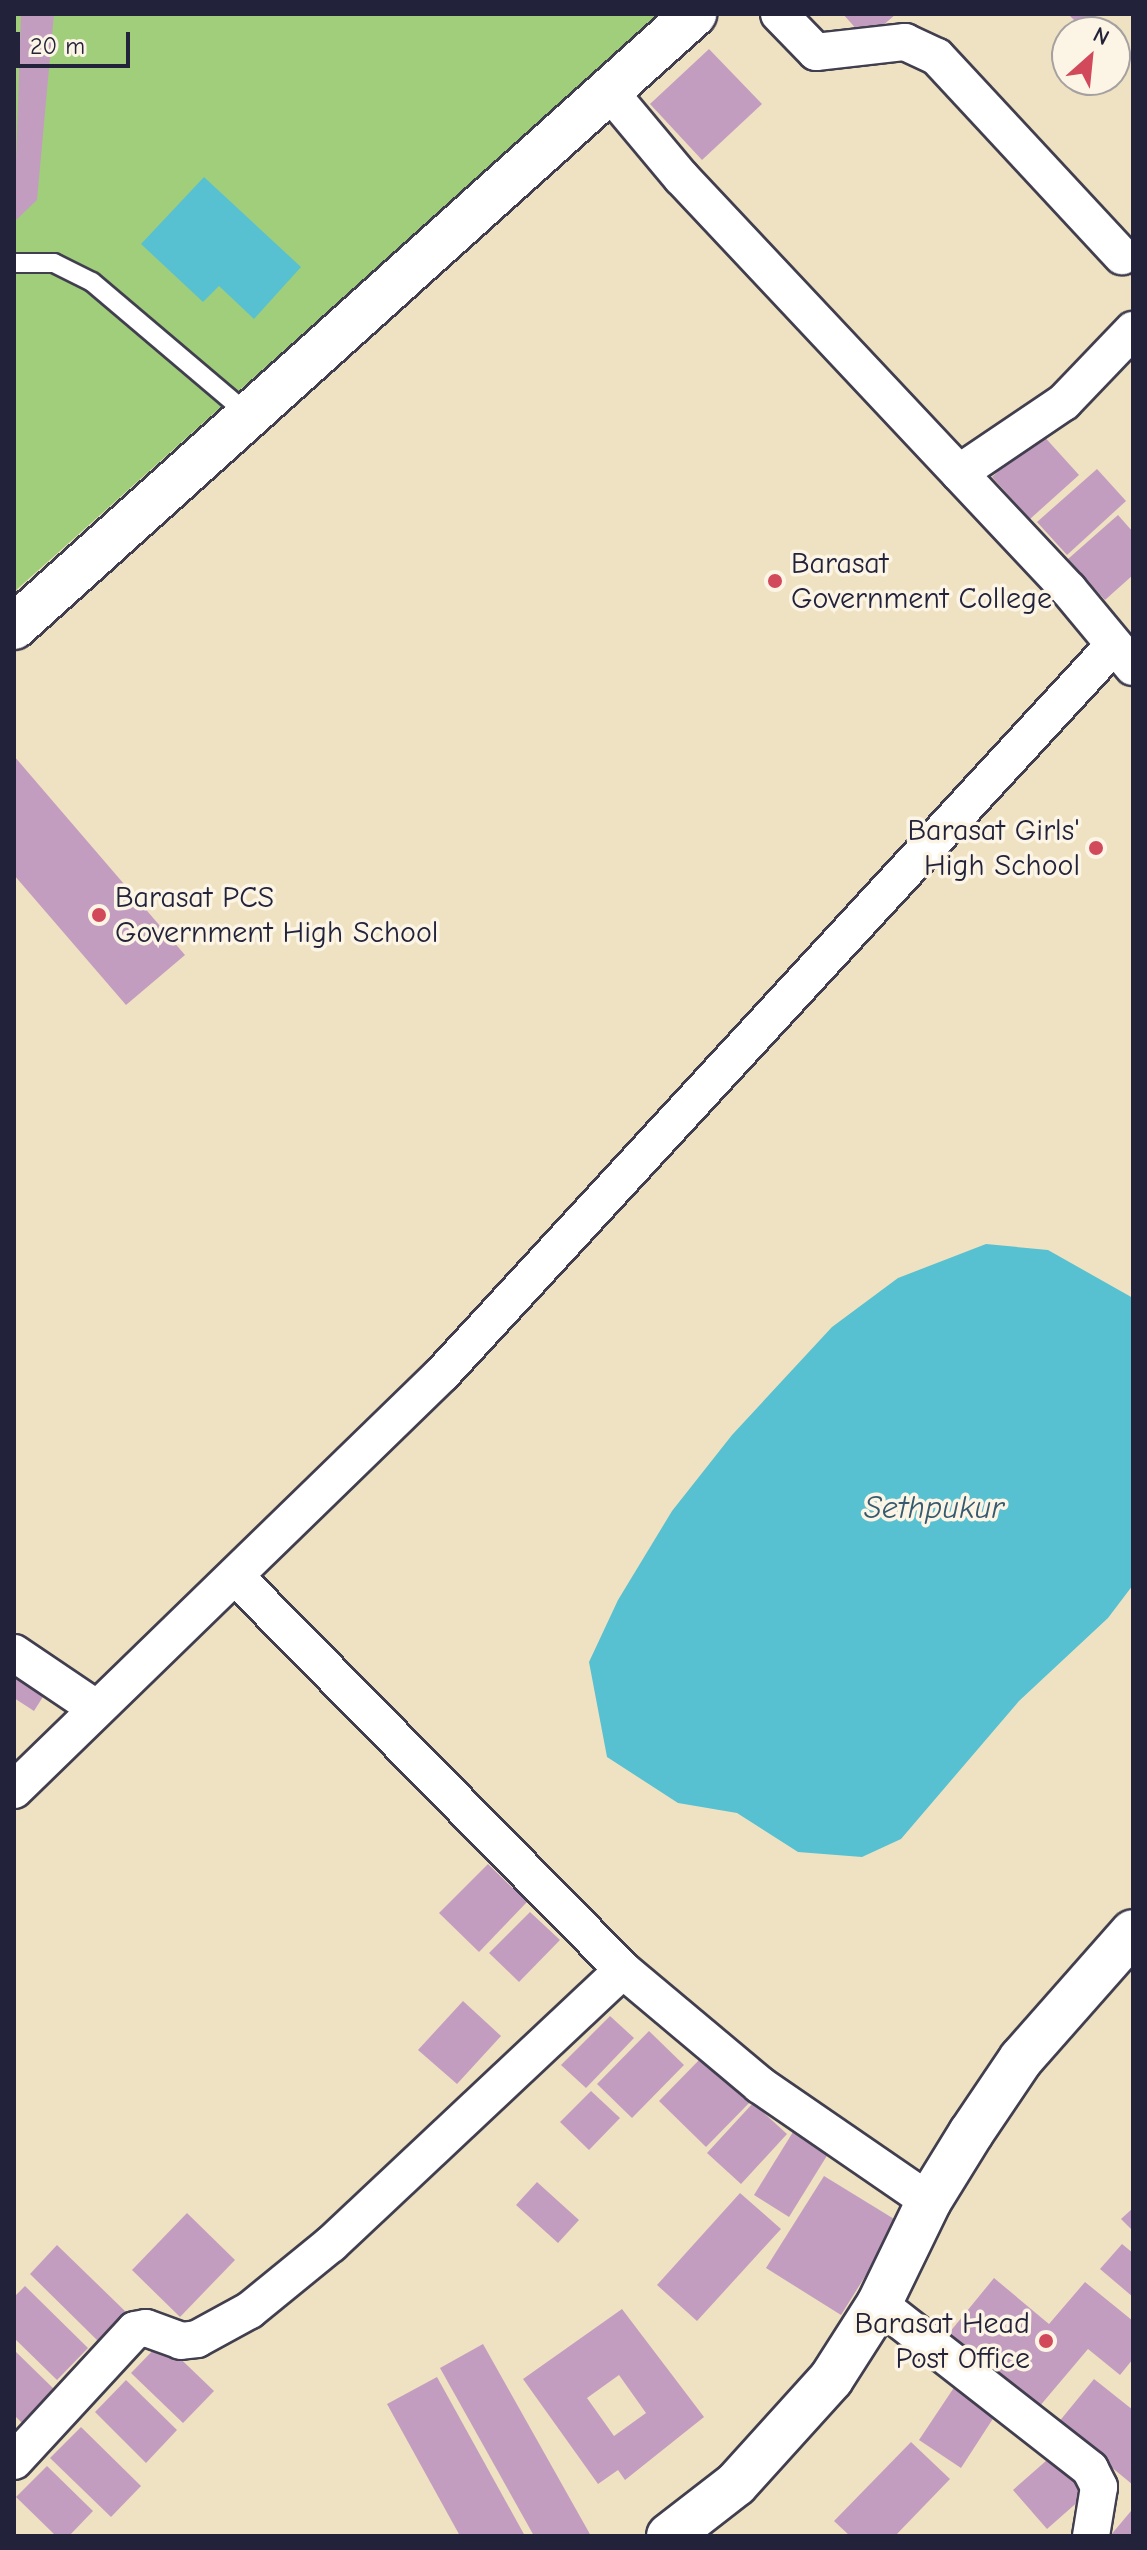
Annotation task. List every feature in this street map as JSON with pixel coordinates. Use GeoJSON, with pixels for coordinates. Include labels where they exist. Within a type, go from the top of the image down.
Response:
{"type":"FeatureCollection","features":[{"type":"Feature","properties":{"kind":"main road"},"geometry":{"type":"LineString","coordinates":[[14,627],[694,14]]}},
{"type":"Feature","properties":{"kind":"main road"},"geometry":{"type":"LineString","coordinates":[[669,2536],[736,2484],[790,2430],[831,2379],[879,2304],[929,2201],[1021,2059],[1133,1932]]}},
{"type":"Feature","properties":{"kind":"street"},"geometry":{"type":"LineString","coordinates":[[779,14],[816,52],[905,42],[937,57],[1122,256]]}},
{"type":"Feature","properties":{"kind":"street"},"geometry":{"type":"LineString","coordinates":[[14,1790],[442,1374],[1123,656],[959,473],[681,177],[609,91]]}},
{"type":"Feature","properties":{"kind":"street"},"geometry":{"type":"LineString","coordinates":[[959,473],[1064,402],[1133,330]]}},
{"type":"Feature","properties":{"kind":"street"},"geometry":{"type":"LineString","coordinates":[[235,1576],[623,1970],[760,2085],[929,2201]]}},
{"type":"Feature","properties":{"kind":"street"},"geometry":{"type":"LineString","coordinates":[[14,1653],[97,1709]]}},
{"type":"Feature","properties":{"kind":"street"},"geometry":{"type":"LineString","coordinates":[[14,2461],[135,2330],[146,2328],[181,2341],[197,2339],[250,2310],[296,2272],[623,1970]]}},
{"type":"Feature","properties":{"kind":"street"},"geometry":{"type":"LineString","coordinates":[[879,2304],[1090,2469],[1099,2487],[1091,2536]]}},
{"type":"Feature","properties":{"kind":"lane"},"geometry":{"type":"LineString","coordinates":[[14,263],[54,263],[92,282],[250,416]]}},
{"type":"Feature","properties":{"kind":"green space"},"geometry":{"type":"Polygon","coordinates":[[[14,14],[660,14],[14,592],[14,14]]]}},
{"type":"Feature","properties":{"kind":"water"},"geometry":{"type":"Polygon","coordinates":[[[204,177],[301,267],[254,319],[219,286],[203,302],[141,244],[204,177]]]}},
{"type":"Feature","properties":{"kind":"water","name":"Sethpukur"},"geometry":{"type":"Polygon","coordinates":[[[986,1244],[1048,1250],[1133,1298],[1133,1585],[1108,1618],[1019,1701],[901,1839],[862,1857],[798,1852],[737,1813],[678,1803],[607,1757],[589,1662],[618,1600],[672,1511],[732,1435],[832,1327],[898,1278],[986,1244]]]}},
{"type":"Feature","properties":{"kind":"building"},"geometry":{"type":"Polygon","coordinates":[[[21,14],[54,14],[37,200],[14,222],[21,14]]]}},
{"type":"Feature","properties":{"kind":"building"},"geometry":{"type":"Polygon","coordinates":[[[843,14],[896,14],[866,40],[843,14]]]}},
{"type":"Feature","properties":{"kind":"building"},"geometry":{"type":"Polygon","coordinates":[[[1068,14],[1098,14],[1096,16],[1068,14]]]}},
{"type":"Feature","properties":{"kind":"building"},"geometry":{"type":"Polygon","coordinates":[[[709,49],[762,104],[702,160],[650,104],[709,49]]]}},
{"type":"Feature","properties":{"kind":"building"},"geometry":{"type":"Polygon","coordinates":[[[1041,433],[1079,475],[1030,519],[992,477],[1041,433]]]}},
{"type":"Feature","properties":{"kind":"building"},"geometry":{"type":"Polygon","coordinates":[[[1097,469],[1126,501],[1067,555],[1037,522],[1097,469]]]}},
{"type":"Feature","properties":{"kind":"building"},"geometry":{"type":"Polygon","coordinates":[[[1118,515],[1133,532],[1133,575],[1105,600],[1068,559],[1118,515]]]}},
{"type":"Feature","properties":{"kind":"building","name":"Barasat PCS Government High School"},"geometry":{"type":"Polygon","coordinates":[[[14,756],[185,955],[126,1005],[14,875],[14,756]]]}},
{"type":"Feature","properties":{"kind":"building"},"geometry":{"type":"Polygon","coordinates":[[[14,1661],[51,1684],[34,1711],[14,1698],[14,1661]]]}},
{"type":"Feature","properties":{"kind":"building"},"geometry":{"type":"Polygon","coordinates":[[[488,1864],[527,1902],[479,1952],[439,1913],[488,1864]]]}},
{"type":"Feature","properties":{"kind":"building"},"geometry":{"type":"Polygon","coordinates":[[[530,1912],[560,1940],[519,1982],[489,1953],[530,1912]]]}},
{"type":"Feature","properties":{"kind":"building"},"geometry":{"type":"Polygon","coordinates":[[[463,2001],[501,2036],[457,2084],[418,2050],[463,2001]]]}},
{"type":"Feature","properties":{"kind":"building"},"geometry":{"type":"Polygon","coordinates":[[[610,2016],[634,2038],[586,2088],[561,2065],[610,2016]]]}},
{"type":"Feature","properties":{"kind":"building"},"geometry":{"type":"Polygon","coordinates":[[[649,2031],[684,2065],[632,2118],[597,2084],[649,2031]]]}},
{"type":"Feature","properties":{"kind":"building"},"geometry":{"type":"Polygon","coordinates":[[[704,2055],[751,2101],[706,2147],[659,2101],[704,2055]]]}},
{"type":"Feature","properties":{"kind":"building"},"geometry":{"type":"Polygon","coordinates":[[[591,2091],[620,2118],[589,2150],[560,2122],[591,2091]]]}},
{"type":"Feature","properties":{"kind":"building"},"geometry":{"type":"Polygon","coordinates":[[[753,2103],[787,2134],[741,2184],[707,2153],[753,2103]]]}},
{"type":"Feature","properties":{"kind":"building"},"geometry":{"type":"Polygon","coordinates":[[[793,2132],[828,2154],[789,2217],[754,2195],[793,2132]]]}},
{"type":"Feature","properties":{"kind":"building"},"geometry":{"type":"Polygon","coordinates":[[[824,2176],[899,2222],[841,2315],[766,2268],[824,2176]]]}},
{"type":"Feature","properties":{"kind":"building"},"geometry":{"type":"Polygon","coordinates":[[[537,2182],[579,2220],[558,2243],[516,2205],[537,2182]]]}},
{"type":"Feature","properties":{"kind":"building"},"geometry":{"type":"Polygon","coordinates":[[[740,2193],[781,2229],[697,2321],[657,2285],[740,2193]]]}},
{"type":"Feature","properties":{"kind":"building"},"geometry":{"type":"Polygon","coordinates":[[[1133,2208],[1133,2231],[1121,2219],[1133,2208]]]}},
{"type":"Feature","properties":{"kind":"building"},"geometry":{"type":"Polygon","coordinates":[[[187,2213],[235,2260],[180,2317],[132,2270],[187,2213]]]}},
{"type":"Feature","properties":{"kind":"building"},"geometry":{"type":"Polygon","coordinates":[[[1122,2244],[1133,2253],[1133,2297],[1100,2269],[1122,2244]]]}},
{"type":"Feature","properties":{"kind":"building"},"geometry":{"type":"Polygon","coordinates":[[[57,2245],[126,2312],[98,2341],[30,2274],[57,2245]]]}},
{"type":"Feature","properties":{"kind":"building","name":"Barasat Head Post Office"},"geometry":{"type":"Polygon","coordinates":[[[994,2278],[1049,2324],[1085,2282],[1133,2321],[1133,2359],[1120,2375],[1088,2349],[1039,2407],[949,2333],[994,2278]]]}},
{"type":"Feature","properties":{"kind":"building"},"geometry":{"type":"Polygon","coordinates":[[[25,2286],[88,2348],[57,2380],[14,2338],[14,2297],[25,2286]]]}},
{"type":"Feature","properties":{"kind":"building"},"geometry":{"type":"Polygon","coordinates":[[[622,2309],[704,2417],[625,2480],[618,2470],[598,2484],[523,2379],[622,2309]],[[619,2375],[587,2398],[614,2436],[646,2413],[619,2375]]]}},
{"type":"Feature","properties":{"kind":"building"},"geometry":{"type":"Polygon","coordinates":[[[162,2341],[214,2391],[183,2423],[131,2373],[162,2341]]]}},
{"type":"Feature","properties":{"kind":"building"},"geometry":{"type":"Polygon","coordinates":[[[483,2344],[591,2536],[534,2536],[440,2368],[483,2344]]]}},
{"type":"Feature","properties":{"kind":"building"},"geometry":{"type":"Polygon","coordinates":[[[14,2350],[57,2392],[24,2425],[14,2415],[14,2350]]]}},
{"type":"Feature","properties":{"kind":"building"},"geometry":{"type":"Polygon","coordinates":[[[437,2377],[525,2536],[460,2536],[387,2404],[437,2377]]]}},
{"type":"Feature","properties":{"kind":"building"},"geometry":{"type":"Polygon","coordinates":[[[1094,2379],[1133,2410],[1133,2485],[1058,2423],[1094,2379]]]}},
{"type":"Feature","properties":{"kind":"building"},"geometry":{"type":"Polygon","coordinates":[[[126,2380],[177,2430],[146,2463],[95,2412],[126,2380]]]}},
{"type":"Feature","properties":{"kind":"building"},"geometry":{"type":"Polygon","coordinates":[[[955,2386],[996,2414],[961,2468],[919,2440],[955,2386]]]}},
{"type":"Feature","properties":{"kind":"building"},"geometry":{"type":"Polygon","coordinates":[[[81,2427],[141,2486],[111,2517],[50,2458],[81,2427]]]}},
{"type":"Feature","properties":{"kind":"building"},"geometry":{"type":"Polygon","coordinates":[[[911,2442],[950,2479],[895,2536],[850,2536],[834,2521],[911,2442]]]}},
{"type":"Feature","properties":{"kind":"building"},"geometry":{"type":"Polygon","coordinates":[[[1055,2453],[1089,2492],[1047,2529],[1013,2490],[1055,2453]]]}},
{"type":"Feature","properties":{"kind":"building"},"geometry":{"type":"Polygon","coordinates":[[[47,2466],[93,2511],[69,2536],[56,2536],[16,2497],[47,2466]]]}},
{"type":"Feature","properties":{"kind":"building"},"geometry":{"type":"Polygon","coordinates":[[[1131,2511],[1133,2536],[1110,2536],[1131,2511]]]}},
{"type":"Feature","properties":{"kind":"place","name":"Barasat Government College"},"geometry":{"type":"Point","coordinates":[775,581]}},
{"type":"Feature","properties":{"kind":"place","name":"Barasat Girls' High School"},"geometry":{"type":"Point","coordinates":[1096,848]}},
{"type":"Feature","properties":{"kind":"place","name":"Barasat PCS Government High School"},"geometry":{"type":"Point","coordinates":[99,915]}},
{"type":"Feature","properties":{"kind":"place","name":"Barasat Head Post Office"},"geometry":{"type":"Point","coordinates":[1046,2341]}}]}
